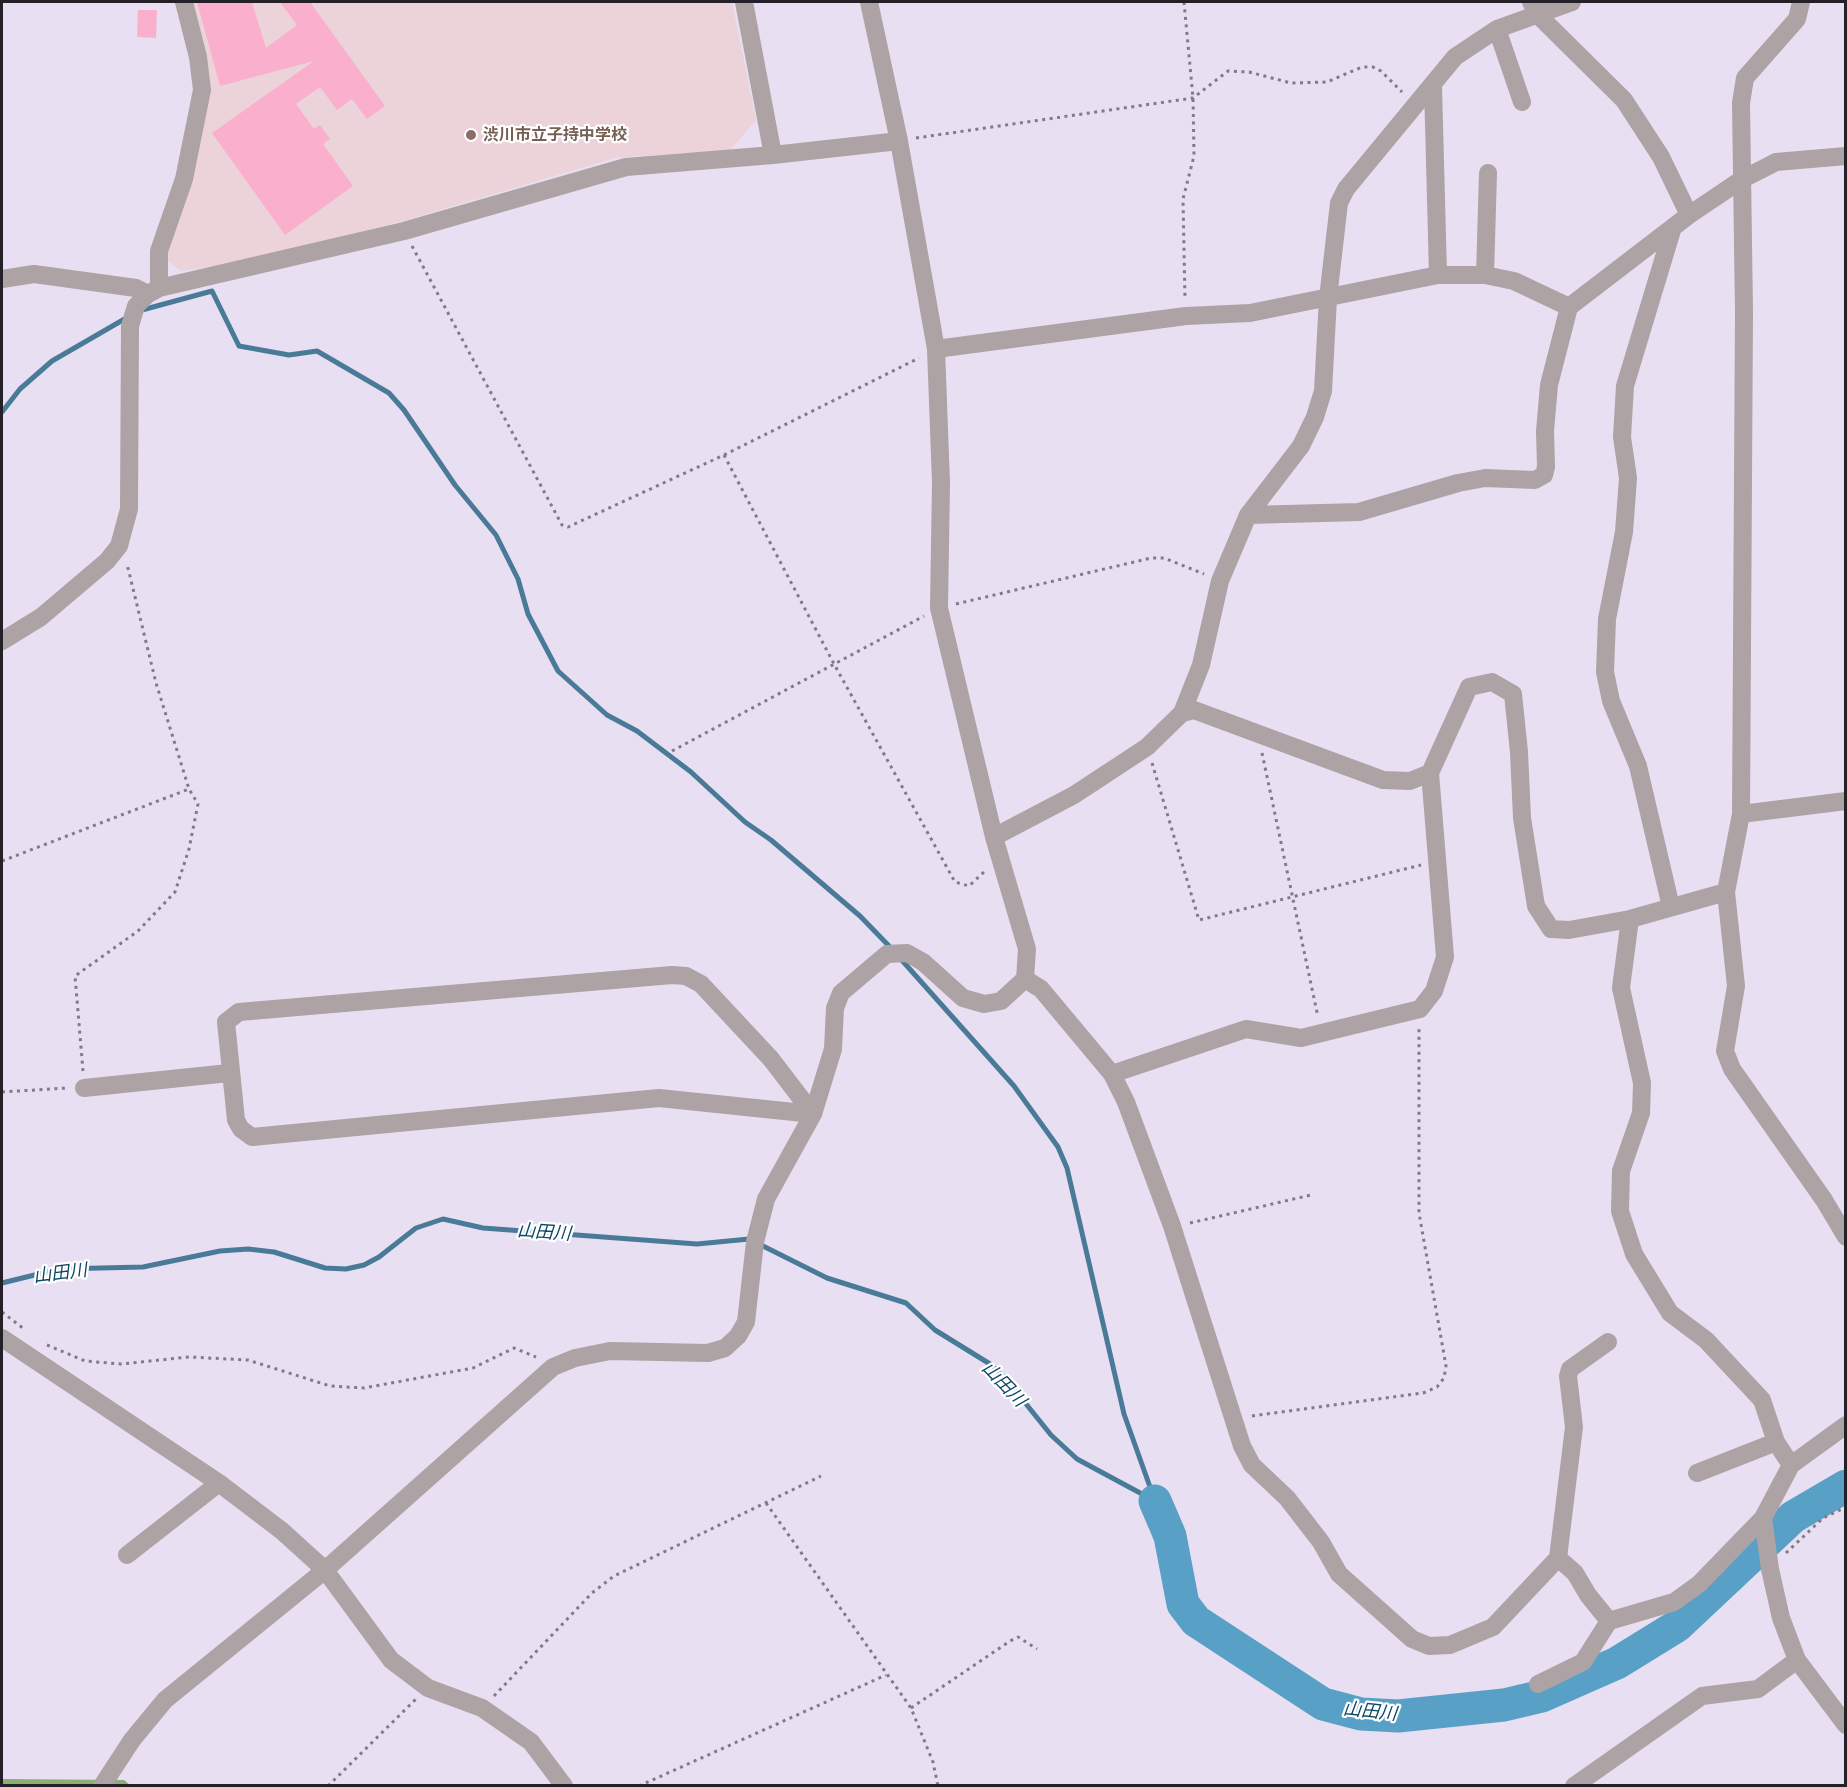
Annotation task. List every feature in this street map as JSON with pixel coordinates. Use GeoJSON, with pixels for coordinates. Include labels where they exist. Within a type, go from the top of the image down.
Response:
{"type":"FeatureCollection","features":[{"type":"Feature","properties":{"kind":"street"},"geometry":{"type":"LineString","coordinates":[[2,641],[41,617],[107,561],[119,546],[129,509],[130,326],[148,296],[159,251],[184,179],[202,90],[198,57],[183,2]]}},
{"type":"Feature","properties":{"kind":"street"},"geometry":{"type":"LineString","coordinates":[[744,2],[773,155]]}},
{"type":"Feature","properties":{"kind":"street"},"geometry":{"type":"LineString","coordinates":[[102,1785],[132,1740],[165,1700],[325,1570],[553,1367],[575,1358],[610,1352],[708,1353],[725,1348],[738,1336],[746,1322],[756,1236],[766,1199],[813,1113],[833,1049],[835,1008],[841,993],[887,954],[907,952],[923,962],[963,998],[984,1004],[1001,1001],[1025,979],[1027,950],[994,837],[939,608],[941,483],[936,349],[899,141],[869,2]]}},
{"type":"Feature","properties":{"kind":"street"},"geometry":{"type":"LineString","coordinates":[[994,837],[1074,795],[1147,747],[1182,713],[1201,665],[1220,581],[1248,515],[1301,446],[1315,417],[1323,391],[1328,298],[1339,203],[1346,189],[1455,57],[1534,8],[1572,2]]}},
{"type":"Feature","properties":{"kind":"street"},"geometry":{"type":"LineString","coordinates":[[1801,2],[1797,19],[1745,78],[1741,103],[1744,312],[1740,814],[1726,892],[1736,986],[1725,1051],[1732,1069],[1824,1200],[1845,1237]]}},
{"type":"Feature","properties":{"kind":"street"},"geometry":{"type":"LineString","coordinates":[[1534,8],[1624,100],[1661,157],[1689,215]]}},
{"type":"Feature","properties":{"kind":"street"},"geometry":{"type":"LineString","coordinates":[[1497,29],[1522,102]]}},
{"type":"Feature","properties":{"kind":"street"},"geometry":{"type":"LineString","coordinates":[[1433,86],[1438,275]]}},
{"type":"Feature","properties":{"kind":"street"},"geometry":{"type":"LineString","coordinates":[[2,279],[34,274],[136,288],[148,296],[404,231],[626,167],[773,155],[899,141]]}},
{"type":"Feature","properties":{"kind":"street"},"geometry":{"type":"LineString","coordinates":[[1248,515],[1359,512],[1458,483],[1485,478],[1535,480],[1544,475],[1549,385],[1569,307],[1673,226],[1741,180],[1776,162],[1845,156]]}},
{"type":"Feature","properties":{"kind":"street"},"geometry":{"type":"LineString","coordinates":[[1485,275],[1488,173]]}},
{"type":"Feature","properties":{"kind":"street"},"geometry":{"type":"LineString","coordinates":[[1671,907],[1638,766],[1611,701],[1605,672],[1606,619],[1624,532],[1628,478],[1622,437],[1625,386],[1673,226]]}},
{"type":"Feature","properties":{"kind":"street"},"geometry":{"type":"LineString","coordinates":[[936,349],[1185,316],[1250,313],[1438,275],[1485,275],[1514,281],[1569,307]]}},
{"type":"Feature","properties":{"kind":"street"},"geometry":{"type":"LineString","coordinates":[[1112,1074],[1246,1029],[1300,1038],[1420,1009],[1434,991],[1445,957],[1430,772],[1469,687],[1492,682],[1514,694],[1522,818],[1536,906],[1551,929],[1569,930],[1630,919],[1726,892]]}},
{"type":"Feature","properties":{"kind":"street"},"geometry":{"type":"LineString","coordinates":[[1182,713],[1194,710],[1383,780],[1410,781],[1430,772]]}},
{"type":"Feature","properties":{"kind":"street"},"geometry":{"type":"LineString","coordinates":[[1740,814],[1845,801]]}},
{"type":"Feature","properties":{"kind":"street"},"geometry":{"type":"LineString","coordinates":[[1630,919],[1621,988],[1642,1083],[1642,1093],[1641,1113],[1621,1171],[1620,1211],[1634,1254],[1670,1313],[1706,1340],[1762,1400],[1776,1442],[1791,1465]]}},
{"type":"Feature","properties":{"kind":"street"},"geometry":{"type":"LineString","coordinates":[[672,975],[686,976],[702,984],[771,1059],[813,1113],[658,1098],[252,1137],[236,1120],[229,1073],[226,1022],[238,1012],[672,975]]}},
{"type":"Feature","properties":{"kind":"street"},"geometry":{"type":"LineString","coordinates":[[1025,979],[1041,989],[1112,1074],[1126,1102],[1172,1226],[1242,1446],[1252,1465],[1287,1498],[1321,1542],[1339,1574],[1412,1639],[1429,1646],[1450,1645],[1493,1627],[1558,1558],[1575,1427],[1568,1376],[1570,1369],[1608,1342]]}},
{"type":"Feature","properties":{"kind":"street"},"geometry":{"type":"LineString","coordinates":[[84,1088],[229,1073]]}},
{"type":"Feature","properties":{"kind":"street"},"geometry":{"type":"LineString","coordinates":[[2,1339],[219,1483],[282,1531],[325,1570],[391,1660],[428,1688],[482,1708],[531,1742],[564,1785]]}},
{"type":"Feature","properties":{"kind":"street"},"geometry":{"type":"LineString","coordinates":[[1538,1684],[1583,1662],[1609,1621],[1674,1602],[1698,1584],[1763,1518],[1791,1465],[1845,1425]]}},
{"type":"Feature","properties":{"kind":"street"},"geometry":{"type":"LineString","coordinates":[[1697,1473],[1776,1442]]}},
{"type":"Feature","properties":{"kind":"street"},"geometry":{"type":"LineString","coordinates":[[127,1555],[219,1483]]}},
{"type":"Feature","properties":{"kind":"street"},"geometry":{"type":"LineString","coordinates":[[1763,1518],[1770,1568],[1781,1618],[1797,1660],[1843,1717]]}},
{"type":"Feature","properties":{"kind":"street"},"geometry":{"type":"LineString","coordinates":[[1558,1558],[1575,1573],[1587,1596],[1609,1621]]}},
{"type":"Feature","properties":{"kind":"street"},"geometry":{"type":"LineString","coordinates":[[1574,1785],[1702,1696],[1758,1689],[1797,1660]]}},
{"type":"Feature","properties":{"kind":"path"},"geometry":{"type":"LineString","coordinates":[[1184,2],[1193,98],[1194,156],[1183,199],[1185,316]]}},
{"type":"Feature","properties":{"kind":"path"},"geometry":{"type":"LineString","coordinates":[[899,141],[1193,98],[1228,71],[1250,72],[1291,83],[1327,82],[1362,68],[1373,67],[1416,105]]}},
{"type":"Feature","properties":{"kind":"path"},"geometry":{"type":"LineString","coordinates":[[404,231],[562,525],[574,526],[724,455],[936,349]]}},
{"type":"Feature","properties":{"kind":"path"},"geometry":{"type":"LineString","coordinates":[[724,455],[834,664],[955,882],[969,886],[1000,857]]}},
{"type":"Feature","properties":{"kind":"path"},"geometry":{"type":"LineString","coordinates":[[2,1092],[84,1088],[75,976],[138,931],[175,892],[189,849],[198,804],[189,789],[156,683],[125,555],[119,546]]}},
{"type":"Feature","properties":{"kind":"path"},"geometry":{"type":"LineString","coordinates":[[1258,734],[1321,1034]]}},
{"type":"Feature","properties":{"kind":"path"},"geometry":{"type":"LineString","coordinates":[[1147,747],[1199,920],[1436,862]]}},
{"type":"Feature","properties":{"kind":"path"},"geometry":{"type":"LineString","coordinates":[[2,861],[189,789]]}},
{"type":"Feature","properties":{"kind":"path"},"geometry":{"type":"LineString","coordinates":[[1233,1418],[1423,1393],[1437,1388],[1444,1378],[1446,1366],[1419,1213],[1420,1009]]}},
{"type":"Feature","properties":{"kind":"path"},"geometry":{"type":"LineString","coordinates":[[1172,1226],[1311,1195]]}},
{"type":"Feature","properties":{"kind":"path"},"geometry":{"type":"LineString","coordinates":[[2,1312],[27,1331]]}},
{"type":"Feature","properties":{"kind":"path"},"geometry":{"type":"LineString","coordinates":[[45,1344],[85,1361],[121,1364],[189,1357],[248,1360],[330,1386],[364,1388],[473,1368],[514,1348],[528,1352],[553,1367]]}},
{"type":"Feature","properties":{"kind":"path"},"geometry":{"type":"LineString","coordinates":[[482,1708],[592,1593],[614,1576],[822,1476]]}},
{"type":"Feature","properties":{"kind":"path"},"geometry":{"type":"LineString","coordinates":[[766,1503],[911,1708],[933,1762],[938,1785]]}},
{"type":"Feature","properties":{"kind":"path"},"geometry":{"type":"LineString","coordinates":[[1770,1568],[1823,1518],[1845,1507]]}},
{"type":"Feature","properties":{"kind":"path"},"geometry":{"type":"LineString","coordinates":[[911,1708],[1018,1637],[1037,1648]]}},
{"type":"Feature","properties":{"kind":"path"},"geometry":{"type":"LineString","coordinates":[[639,1785],[886,1675]]}},
{"type":"Feature","properties":{"kind":"path"},"geometry":{"type":"LineString","coordinates":[[328,1785],[428,1688]]}},
{"type":"Feature","properties":{"kind":"shaded area","name":"渋川市立子持中学校"},"geometry":{"type":"Polygon","coordinates":[[[189,2],[732,2],[756,120],[730,150],[615,158],[403,221],[240,263],[180,271],[163,256],[209,78],[189,2]]]}},
{"type":"Feature","properties":{"kind":"green space"},"geometry":{"type":"Polygon","coordinates":[[[2,1779],[124,1780],[130,1785],[2,1786],[2,1779]]]}},
{"type":"Feature","properties":{"kind":"building"},"geometry":{"type":"Polygon","coordinates":[[[197,2],[252,2],[266,48],[297,25],[280,2],[310,2],[385,106],[367,119],[352,99],[337,110],[320,87],[296,104],[314,129],[320,125],[330,139],[323,144],[353,186],[285,235],[212,133],[314,61],[220,86],[197,2]]]}},
{"type":"Feature","properties":{"kind":"building"},"geometry":{"type":"Polygon","coordinates":[[[138,10],[157,10],[156,38],[137,37],[138,10]]]}},
{"type":"Feature","properties":{"kind":"waterway"},"geometry":{"type":"LineString","coordinates":[[142,310],[212,291],[239,346],[289,355],[317,351],[389,393],[404,410],[455,485],[496,535],[518,579],[528,614],[558,671],[607,715],[637,731],[691,772],[745,822],[771,840],[860,916],[891,948]]}},
{"type":"Feature","properties":{"kind":"waterway"},"geometry":{"type":"LineString","coordinates":[[2,412],[20,389],[52,361],[128,317]]}},
{"type":"Feature","properties":{"kind":"waterway"},"geometry":{"type":"LineString","coordinates":[[899,957],[1014,1086],[1058,1147],[1067,1168],[1124,1414],[1155,1501]]}},
{"type":"Feature","properties":{"kind":"waterway","name":"山田川"},"geometry":{"type":"LineString","coordinates":[[2,1283],[59,1269],[143,1267],[220,1251],[248,1249],[274,1252],[325,1268],[346,1269],[364,1265],[379,1257],[416,1228],[443,1219],[483,1228],[697,1244],[749,1239],[827,1278],[906,1303],[935,1330],[990,1364],[1006,1379],[1051,1435],[1077,1459],[1155,1501]]}},
{"type":"Feature","properties":{"kind":"waterway","name":"山田川"},"geometry":{"type":"LineString","coordinates":[[1155,1501],[1170,1536],[1183,1604],[1196,1621],[1323,1704],[1361,1714],[1398,1716],[1504,1705],[1542,1696],[1617,1663],[1677,1626],[1793,1517],[1846,1486]]}},
{"type":"Feature","properties":{"kind":"place","name":"渋川市立子持中学校"},"geometry":{"type":"Point","coordinates":[471,135]}}]}
